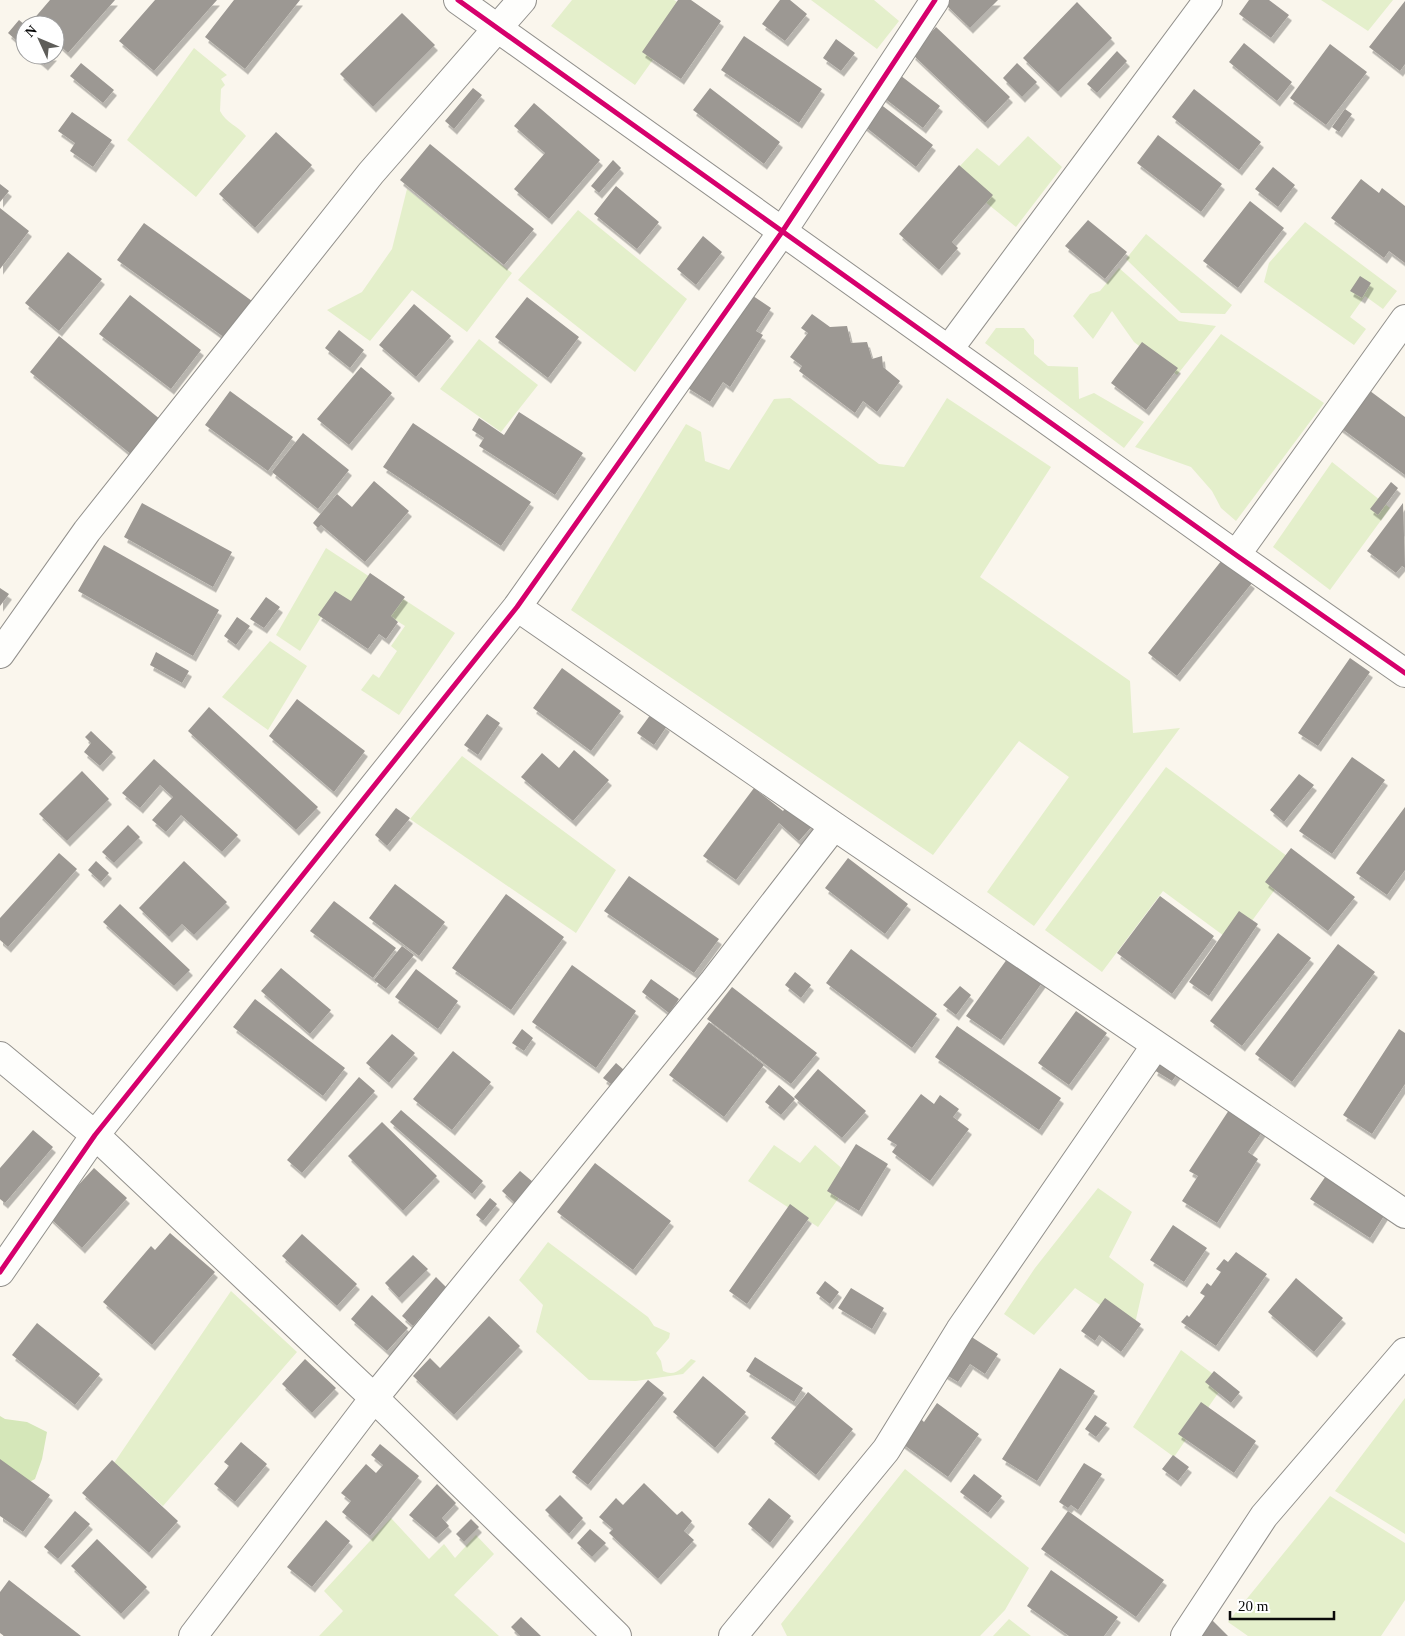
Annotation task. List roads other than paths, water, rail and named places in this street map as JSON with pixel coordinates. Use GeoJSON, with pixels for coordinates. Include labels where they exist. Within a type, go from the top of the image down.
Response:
{"type":"FeatureCollection","features":[{"type":"Feature","properties":{"kind":"street"},"geometry":{"type":"LineString","coordinates":[[458,0],[1236,555],[1405,673]]}},
{"type":"Feature","properties":{"kind":"street"},"geometry":{"type":"LineString","coordinates":[[0,654],[87,531],[371,172],[522,0]]}},
{"type":"Feature","properties":{"kind":"street"},"geometry":{"type":"LineString","coordinates":[[0,1272],[96,1135],[517,608],[782,232],[934,0]]}},
{"type":"Feature","properties":{"kind":"street"},"geometry":{"type":"LineString","coordinates":[[949,349],[1208,0]]}},
{"type":"Feature","properties":{"kind":"street"},"geometry":{"type":"LineString","coordinates":[[1236,555],[1405,319]]}},
{"type":"Feature","properties":{"kind":"street"},"geometry":{"type":"LineString","coordinates":[[517,608],[1405,1214]]}},
{"type":"Feature","properties":{"kind":"street"},"geometry":{"type":"LineString","coordinates":[[193,1636],[374,1398],[714,982],[834,826]]}},
{"type":"Feature","properties":{"kind":"street"},"geometry":{"type":"LineString","coordinates":[[733,1636],[886,1450],[960,1330],[1156,1045]]}},
{"type":"Feature","properties":{"kind":"street"},"geometry":{"type":"LineString","coordinates":[[0,1056],[96,1135],[374,1398],[617,1636]]}},
{"type":"Feature","properties":{"kind":"street"},"geometry":{"type":"LineString","coordinates":[[1185,1636],[1264,1516],[1405,1352]]}}]}
